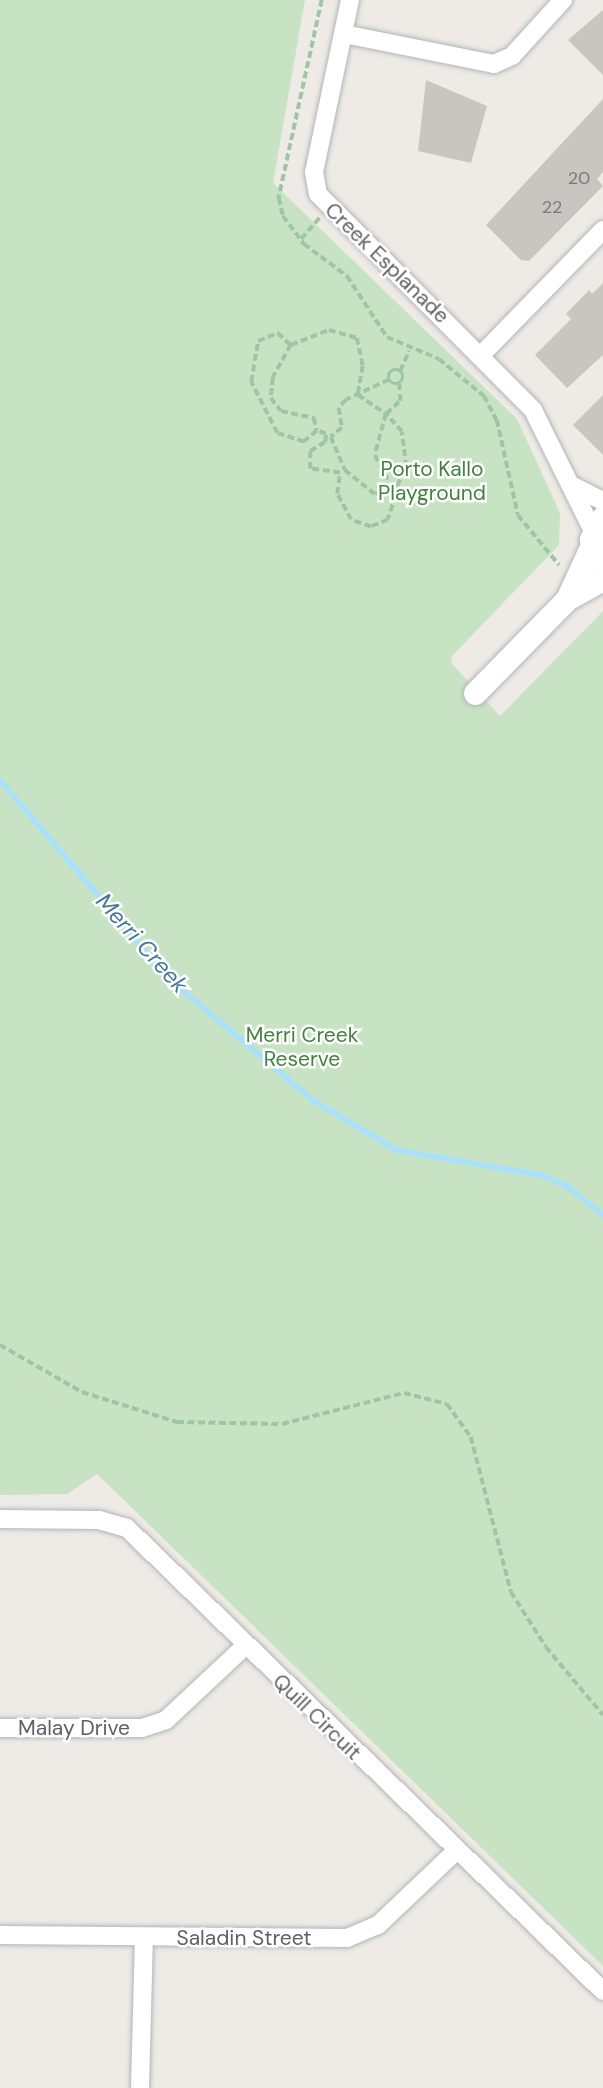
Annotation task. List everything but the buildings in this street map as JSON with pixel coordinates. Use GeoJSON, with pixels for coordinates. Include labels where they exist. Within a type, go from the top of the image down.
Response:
{"type":"FeatureCollection","features":[{"type":"Feature","properties":{"kind":"street","name":"Creek Esplanade"},"geometry":{"type":"LineString","coordinates":[[350,0],[314,172],[327,209],[483,353],[549,432],[598,540]]}},
{"type":"Feature","properties":{"kind":"street"},"geometry":{"type":"LineString","coordinates":[[344,34],[494,64],[512,56],[563,0]]}},
{"type":"Feature","properties":{"kind":"street"},"geometry":{"type":"LineString","coordinates":[[483,353],[603,230]]}},
{"type":"Feature","properties":{"kind":"street"},"geometry":{"type":"LineString","coordinates":[[575,487],[603,501]]}},
{"type":"Feature","properties":{"kind":"street"},"geometry":{"type":"LineString","coordinates":[[567,599],[598,540]]}},
{"type":"Feature","properties":{"kind":"street"},"geometry":{"type":"LineString","coordinates":[[475,692],[567,599],[603,579]]}},
{"type":"Feature","properties":{"kind":"street","name":"Quill Circuit"},"geometry":{"type":"LineString","coordinates":[[0,1519],[120,1524],[244,1647],[603,1991]]}},
{"type":"Feature","properties":{"kind":"street","name":"Malay Drive"},"geometry":{"type":"LineString","coordinates":[[0,1728],[142,1728],[166,1720],[244,1647]]}},
{"type":"Feature","properties":{"kind":"street","name":"Saladin Street"},"geometry":{"type":"LineString","coordinates":[[0,1936],[362,1935],[456,1851]]}},
{"type":"Feature","properties":{"kind":"street"},"geometry":{"type":"LineString","coordinates":[[140,2088],[144,1937]]}},
{"type":"Feature","properties":{"kind":"path"},"geometry":{"type":"LineString","coordinates":[[300,239],[327,209]]}},
{"type":"Feature","properties":{"kind":"path"},"geometry":{"type":"LineString","coordinates":[[317,431],[314,418],[281,411],[271,398],[273,378],[291,345],[329,330],[357,338],[363,366],[358,396]]}},
{"type":"Feature","properties":{"kind":"path"},"geometry":{"type":"LineString","coordinates":[[291,345],[278,333],[258,341],[251,382],[283,439],[304,442],[317,431]]}},
{"type":"Feature","properties":{"kind":"path"},"geometry":{"type":"LineString","coordinates":[[340,473],[337,494],[362,526],[387,520],[396,505],[392,489],[376,465],[386,414],[400,401],[400,371],[409,350]]}},
{"type":"Feature","properties":{"kind":"path"},"geometry":{"type":"LineString","coordinates":[[389,380],[391,371],[400,371]]}},
{"type":"Feature","properties":{"kind":"path"},"geometry":{"type":"LineString","coordinates":[[331,437],[342,428],[339,408],[389,380],[399,384]]}},
{"type":"Feature","properties":{"kind":"path"},"geometry":{"type":"LineString","coordinates":[[317,431],[331,437],[345,470],[375,494],[392,489],[403,478],[406,455],[402,432],[386,414],[358,396]]}},
{"type":"Feature","properties":{"kind":"path"},"geometry":{"type":"LineString","coordinates":[[326,434],[325,442],[310,451],[310,469],[340,473],[345,470]]}},
{"type":"Feature","properties":{"kind":"path"},"geometry":{"type":"LineString","coordinates":[[0,1345],[82,1392],[177,1422],[282,1424],[404,1393],[447,1404],[471,1437],[511,1592],[545,1647],[603,1715]]}},
{"type":"Feature","properties":{"kind":"green space","name":"Merri Creek Reserve"},"geometry":{"type":"Polygon","coordinates":[[[0,0],[305,0],[273,183],[517,419],[560,513],[559,545],[451,657],[452,664],[500,716],[603,611],[603,1966],[97,1474],[67,1494],[0,1495],[0,0]]]}},
{"type":"Feature","properties":{"kind":"waterway","name":"Merri Creek"},"geometry":{"type":"LineString","coordinates":[[0,780],[168,978],[314,1101],[397,1150],[540,1175],[564,1184],[603,1215]]}},
{"type":"Feature","properties":{"kind":"park label","name":"Porto Kallo Playground"},"geometry":{"type":"Point","coordinates":[432,481]}}]}
